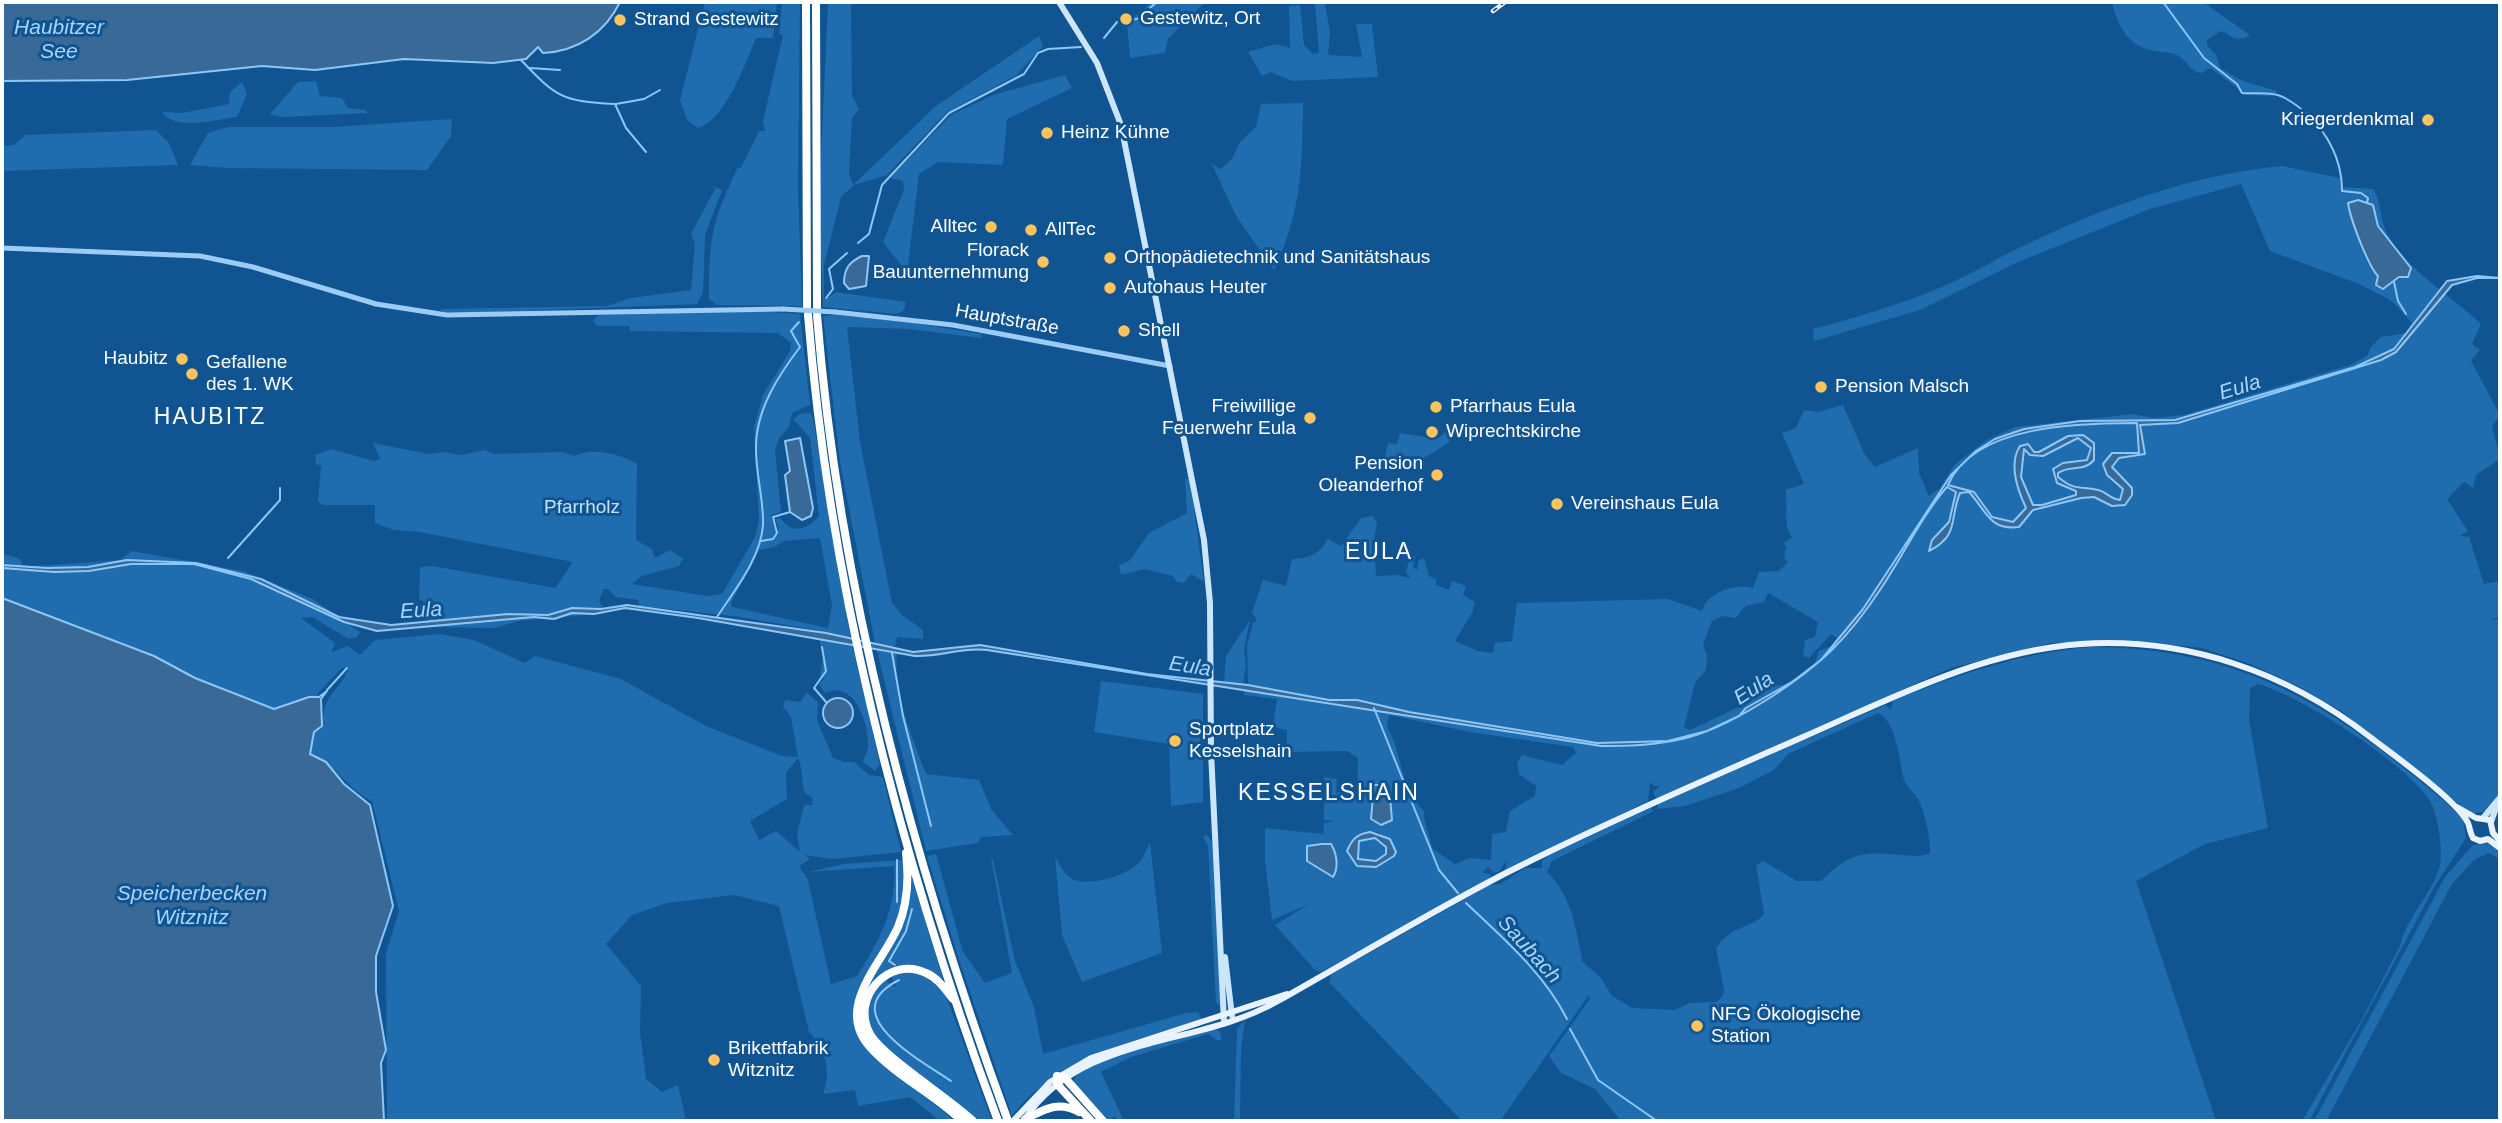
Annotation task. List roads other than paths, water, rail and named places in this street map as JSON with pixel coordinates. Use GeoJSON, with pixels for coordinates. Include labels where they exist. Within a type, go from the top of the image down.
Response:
{"type":"FeatureCollection","features":[{"type":"Feature","properties":{"kind":"highway"},"geometry":{"type":"LineString","coordinates":[[806,2],[805,230],[827,476],[854,622],[868,665],[912,855],[957,1004],[998,1121]]}},
{"type":"Feature","properties":{"kind":"highway"},"geometry":{"type":"LineString","coordinates":[[816,2],[812,311],[864,624],[868,665],[903,829],[1010,1121]]}},
{"type":"Feature","properties":{"kind":"highway"},"geometry":{"type":"LineString","coordinates":[[912,855],[901,918],[862,989],[857,1009],[858,1025],[871,1049],[962,1121]]}},
{"type":"Feature","properties":{"kind":"highway"},"geometry":{"type":"LineString","coordinates":[[957,1004],[934,978],[925,972],[906,969],[884,976],[875,984],[865,1004],[866,1026],[877,1044],[973,1121]]}},
{"type":"Feature","properties":{"kind":"highway"},"geometry":{"type":"LineString","coordinates":[[1060,1079],[1088,1118]]}},
{"type":"Feature","properties":{"kind":"highway"},"geometry":{"type":"LineString","coordinates":[[1060,1079],[1103,1121]]}},
{"type":"Feature","properties":{"kind":"highway"},"geometry":{"type":"LineString","coordinates":[[1024,1120],[1056,1106],[1072,1108],[1088,1118]]}},
{"type":"Feature","properties":{"kind":"main road"},"geometry":{"type":"LineString","coordinates":[[1059,2],[1105,79],[1121,125],[1204,540],[1210,604],[1210,694],[1222,949],[1228,1012],[1232,1020]]}},
{"type":"Feature","properties":{"kind":"main road"},"geometry":{"type":"LineString","coordinates":[[1024,1120],[1060,1079],[1117,1053],[1260,1010],[1465,895],[1647,806],[1936,680],[1994,660],[2053,647],[2103,643],[2152,645],[2207,655],[2257,671],[2334,711],[2451,803],[2476,818],[2484,817],[2491,821]]}},
{"type":"Feature","properties":{"kind":"main road"},"geometry":{"type":"LineString","coordinates":[[2484,817],[2500,798]]}},
{"type":"Feature","properties":{"kind":"main road"},"geometry":{"type":"LineString","coordinates":[[2500,798],[2491,821],[2490,836],[2500,848]]}},
{"type":"Feature","properties":{"kind":"main road"},"geometry":{"type":"LineString","coordinates":[[2451,803],[2470,825]]}},
{"type":"Feature","properties":{"kind":"main road"},"geometry":{"type":"LineString","coordinates":[[2476,818],[2470,825],[2470,833],[2475,839],[2490,836],[2500,841]]}},
{"type":"Feature","properties":{"kind":"main road"},"geometry":{"type":"LineString","coordinates":[[1010,1121],[1060,1079],[1101,1053],[1289,994]]}},
{"type":"Feature","properties":{"kind":"main road"},"geometry":{"type":"LineString","coordinates":[[1224,1022],[1228,1012]]}},
{"type":"Feature","properties":{"kind":"street","name":"Hauptstraße"},"geometry":{"type":"LineString","coordinates":[[2,248],[200,256],[253,267],[376,304],[447,315],[783,309],[835,312],[953,325],[1171,366]]}},
{"type":"Feature","properties":{"kind":"water","name":"Haubitzer See"},"geometry":{"type":"Polygon","coordinates":[[[2,2],[620,2],[607,23],[589,38],[556,52],[543,53],[538,47],[526,59],[493,63],[404,59],[315,70],[262,66],[127,80],[2,81],[2,2]]]}},
{"type":"Feature","properties":{"kind":"water"},"geometry":{"type":"Polygon","coordinates":[[[2358,200],[2373,205],[2378,226],[2411,268],[2408,277],[2399,277],[2383,289],[2376,285],[2378,276],[2365,252],[2349,210],[2348,203],[2358,200]]]}},
{"type":"Feature","properties":{"kind":"water"},"geometry":{"type":"Polygon","coordinates":[[[862,256],[869,256],[866,286],[849,289],[844,283],[846,270],[862,256]]]}},
{"type":"Feature","properties":{"kind":"water"},"geometry":{"type":"Polygon","coordinates":[[[2477,276],[2500,278],[2477,278],[2452,285],[2396,352],[2381,360],[2178,423],[2140,425],[2145,454],[2119,458],[2112,467],[2132,488],[2132,495],[2125,505],[2112,506],[2094,497],[2081,498],[2033,510],[2019,527],[2009,527],[2001,526],[1989,518],[1969,492],[1960,493],[1950,532],[1939,545],[1929,551],[1932,540],[1949,522],[1956,492],[1947,487],[1868,608],[1822,659],[1863,609],[1951,475],[1961,466],[1948,485],[1974,492],[1992,517],[2013,522],[2026,508],[2017,486],[2015,469],[2016,453],[2020,446],[2028,444],[2034,452],[2039,452],[2068,436],[2083,435],[2094,443],[2094,460],[2085,466],[2063,470],[2058,473],[2058,477],[2073,486],[2098,490],[2120,500],[2123,489],[2107,475],[2103,464],[2112,453],[2139,453],[2137,423],[2088,424],[2031,431],[2004,439],[1981,450],[1963,463],[1995,439],[2024,429],[2080,421],[2175,420],[2355,367],[2394,349],[2447,281],[2477,276]],[[2078,438],[2043,456],[2030,455],[2024,449],[2021,477],[2033,505],[2076,495],[2076,491],[2057,483],[2053,469],[2063,463],[2087,460],[2091,448],[2078,438]]]}},
{"type":"Feature","properties":{"kind":"water"},"geometry":{"type":"Polygon","coordinates":[[[800,438],[813,508],[811,516],[802,520],[790,512],[785,475],[790,471],[785,441],[800,438]]]}},
{"type":"Feature","properties":{"kind":"water"},"geometry":{"type":"Polygon","coordinates":[[[127,560],[196,563],[261,579],[339,617],[391,625],[508,614],[548,615],[572,608],[601,609],[627,605],[826,633],[913,652],[980,645],[1147,674],[1248,685],[1329,700],[1357,700],[1409,712],[1597,743],[1668,741],[1705,732],[1690,737],[1671,741],[1650,744],[1601,746],[987,650],[915,656],[625,608],[594,614],[572,613],[554,619],[534,617],[377,631],[344,622],[251,579],[194,564],[131,564],[89,571],[54,572],[2,568],[2,565],[88,567],[127,560]]]}},
{"type":"Feature","properties":{"kind":"water","name":"Speicherbecken Witznitz"},"geometry":{"type":"Polygon","coordinates":[[[2,598],[154,656],[195,678],[274,709],[309,697],[319,697],[327,691],[321,699],[322,726],[314,732],[310,754],[326,762],[344,784],[370,805],[393,906],[376,956],[376,992],[386,1050],[381,1063],[384,1121],[2,1121],[2,598]]]}},
{"type":"Feature","properties":{"kind":"water"},"geometry":{"type":"Polygon","coordinates":[[[1820,661],[1804,674],[1749,711],[1729,722],[1710,730],[1739,716],[1746,708],[1792,682],[1820,661]]]}},
{"type":"Feature","properties":{"kind":"water"},"geometry":{"type":"Polygon","coordinates":[[[838,698],[844,699],[852,707],[852,719],[844,727],[838,728],[832,727],[824,719],[823,713],[824,707],[832,699],[838,698]]]}},
{"type":"Feature","properties":{"kind":"water"},"geometry":{"type":"Polygon","coordinates":[[[1374,785],[1382,785],[1390,797],[1392,820],[1381,825],[1371,819],[1374,785]]]}},
{"type":"Feature","properties":{"kind":"water"},"geometry":{"type":"Polygon","coordinates":[[[1370,832],[1390,839],[1396,852],[1376,867],[1357,866],[1347,851],[1358,836],[1370,832]],[[1375,838],[1359,841],[1358,859],[1376,861],[1386,854],[1386,847],[1375,838]]]}},
{"type":"Feature","properties":{"kind":"water"},"geometry":{"type":"Polygon","coordinates":[[[1331,844],[1335,852],[1337,865],[1333,877],[1307,861],[1307,846],[1331,844]]]}},
{"type":"Feature","properties":{"kind":"waterway"},"geometry":{"type":"LineString","coordinates":[[1128,20],[1137,19],[1157,2]]}},
{"type":"Feature","properties":{"kind":"waterway"},"geometry":{"type":"LineString","coordinates":[[2163,2],[2204,58],[2237,84],[2242,93],[2280,96],[2309,116],[2333,150],[2342,191],[2361,193],[2368,198],[2367,203]]}},
{"type":"Feature","properties":{"kind":"waterway"},"geometry":{"type":"LineString","coordinates":[[1104,38],[1117,22]]}},
{"type":"Feature","properties":{"kind":"waterway"},"geometry":{"type":"LineString","coordinates":[[858,243],[869,234],[882,185],[949,113],[1024,74],[1038,53],[1048,49],[1081,47]]}},
{"type":"Feature","properties":{"kind":"waterway"},"geometry":{"type":"LineString","coordinates":[[521,60],[543,82],[562,95],[571,99],[615,104],[626,128],[646,152]]}},
{"type":"Feature","properties":{"kind":"waterway"},"geometry":{"type":"LineString","coordinates":[[530,68],[560,70]]}},
{"type":"Feature","properties":{"kind":"waterway"},"geometry":{"type":"LineString","coordinates":[[616,104],[644,99],[660,90]]}},
{"type":"Feature","properties":{"kind":"waterway"},"geometry":{"type":"LineString","coordinates":[[826,298],[833,289],[829,269],[847,253]]}},
{"type":"Feature","properties":{"kind":"waterway"},"geometry":{"type":"LineString","coordinates":[[2394,282],[2398,301],[2406,314]]}},
{"type":"Feature","properties":{"kind":"waterway"},"geometry":{"type":"LineString","coordinates":[[717,617],[746,574],[761,537],[763,516],[756,459],[759,422],[769,395],[800,347],[791,331],[799,322]]}},
{"type":"Feature","properties":{"kind":"waterway"},"geometry":{"type":"LineString","coordinates":[[228,558],[280,500],[280,488]]}},
{"type":"Feature","properties":{"kind":"waterway"},"geometry":{"type":"LineString","coordinates":[[761,541],[773,539],[777,533],[773,517],[790,512]]}},
{"type":"Feature","properties":{"kind":"waterway"},"geometry":{"type":"LineString","coordinates":[[822,647],[826,671],[814,688],[827,703]]}},
{"type":"Feature","properties":{"kind":"waterway"},"geometry":{"type":"LineString","coordinates":[[892,653],[903,716],[931,826]]}},
{"type":"Feature","properties":{"kind":"waterway"},"geometry":{"type":"LineString","coordinates":[[327,690],[347,668]]}},
{"type":"Feature","properties":{"kind":"waterway","name":"Saubach"},"geometry":{"type":"LineString","coordinates":[[1374,708],[1439,870],[1458,893]]}},
{"type":"Feature","properties":{"kind":"waterway"},"geometry":{"type":"LineString","coordinates":[[897,860],[897,902]]}},
{"type":"Feature","properties":{"kind":"waterway","name":"Saubach"},"geometry":{"type":"LineString","coordinates":[[1466,903],[1535,971],[1567,1019]]}},
{"type":"Feature","properties":{"kind":"waterway"},"geometry":{"type":"LineString","coordinates":[[895,965],[889,961],[906,931],[912,909]]}},
{"type":"Feature","properties":{"kind":"waterway"},"geometry":{"type":"LineString","coordinates":[[899,980],[881,993],[875,1007],[878,1022],[904,1049],[951,1081]]}},
{"type":"Feature","properties":{"kind":"waterway","name":"Saubach"},"geometry":{"type":"LineString","coordinates":[[1570,1029],[1598,1080],[1657,1121]]}},
{"type":"Feature","properties":{"kind":"railway"},"geometry":{"type":"LineString","coordinates":[[1493,11],[1505,2]]}},
{"type":"Feature","properties":{"kind":"place","name":"Gestewitz, Ort"},"geometry":{"type":"Point","coordinates":[1126,19]}},
{"type":"Feature","properties":{"kind":"place","name":"Strand Gestewitz"},"geometry":{"type":"Point","coordinates":[620,20]}},
{"type":"Feature","properties":{"kind":"place","name":"Kriegerdenkmal"},"geometry":{"type":"Point","coordinates":[2428,120]}},
{"type":"Feature","properties":{"kind":"place","name":"Heinz Kühne"},"geometry":{"type":"Point","coordinates":[1047,133]}},
{"type":"Feature","properties":{"kind":"place","name":"Alltec"},"geometry":{"type":"Point","coordinates":[991,227]}},
{"type":"Feature","properties":{"kind":"place","name":"AllTec"},"geometry":{"type":"Point","coordinates":[1031,230]}},
{"type":"Feature","properties":{"kind":"place","name":"Orthopädietechnik und Sanitätshaus"},"geometry":{"type":"Point","coordinates":[1110,258]}},
{"type":"Feature","properties":{"kind":"place","name":"Florack Bauunternehmung"},"geometry":{"type":"Point","coordinates":[1043,262]}},
{"type":"Feature","properties":{"kind":"place","name":"Autohaus Heuter"},"geometry":{"type":"Point","coordinates":[1110,288]}},
{"type":"Feature","properties":{"kind":"place","name":"Shell"},"geometry":{"type":"Point","coordinates":[1124,331]}},
{"type":"Feature","properties":{"kind":"place","name":"Haubitz"},"geometry":{"type":"Point","coordinates":[182,359]}},
{"type":"Feature","properties":{"kind":"place","name":"Gefallene des 1. WK"},"geometry":{"type":"Point","coordinates":[192,374]}},
{"type":"Feature","properties":{"kind":"place","name":"Pension Malsch"},"geometry":{"type":"Point","coordinates":[1821,387]}},
{"type":"Feature","properties":{"kind":"place","name":"Pfarrhaus Eula"},"geometry":{"type":"Point","coordinates":[1436,407]}},
{"type":"Feature","properties":{"kind":"place","name":"Freiwillige Feuerwehr Eula"},"geometry":{"type":"Point","coordinates":[1310,418]}},
{"type":"Feature","properties":{"kind":"place","name":"Wiprechtskirche"},"geometry":{"type":"Point","coordinates":[1432,432]}},
{"type":"Feature","properties":{"kind":"place","name":"Pension Oleanderhof"},"geometry":{"type":"Point","coordinates":[1437,475]}},
{"type":"Feature","properties":{"kind":"place","name":"Vereinshaus Eula"},"geometry":{"type":"Point","coordinates":[1557,504]}},
{"type":"Feature","properties":{"kind":"place","name":"Sportplatz Kesselshain"},"geometry":{"type":"Point","coordinates":[1175,741]}},
{"type":"Feature","properties":{"kind":"place","name":"NFG Ökologische Station"},"geometry":{"type":"Point","coordinates":[1697,1026]}},
{"type":"Feature","properties":{"kind":"place","name":"Brikettfabrik Witznitz"},"geometry":{"type":"Point","coordinates":[714,1060]}},
{"type":"Feature","properties":{"kind":"district","name":"HAUBITZ"},"geometry":{"type":"Point","coordinates":[210,418]}},
{"type":"Feature","properties":{"kind":"district","name":"EULA"},"geometry":{"type":"Point","coordinates":[1379,553]}},
{"type":"Feature","properties":{"kind":"district","name":"KESSELSHAIN"},"geometry":{"type":"Point","coordinates":[1329,794]}},
{"type":"Feature","properties":{"kind":"water label","name":"Eula"},"geometry":{"type":"Point","coordinates":[2240,388]}},
{"type":"Feature","properties":{"kind":"water label","name":"Eula"},"geometry":{"type":"Point","coordinates":[421,611]}},
{"type":"Feature","properties":{"kind":"water label","name":"Eula"},"geometry":{"type":"Point","coordinates":[1190,667]}},
{"type":"Feature","properties":{"kind":"water label","name":"Eula"},"geometry":{"type":"Point","coordinates":[1754,689]}},
{"type":"Feature","properties":{"kind":"park label","name":"Pfarrholz"},"geometry":{"type":"Point","coordinates":[582,508]}}]}
